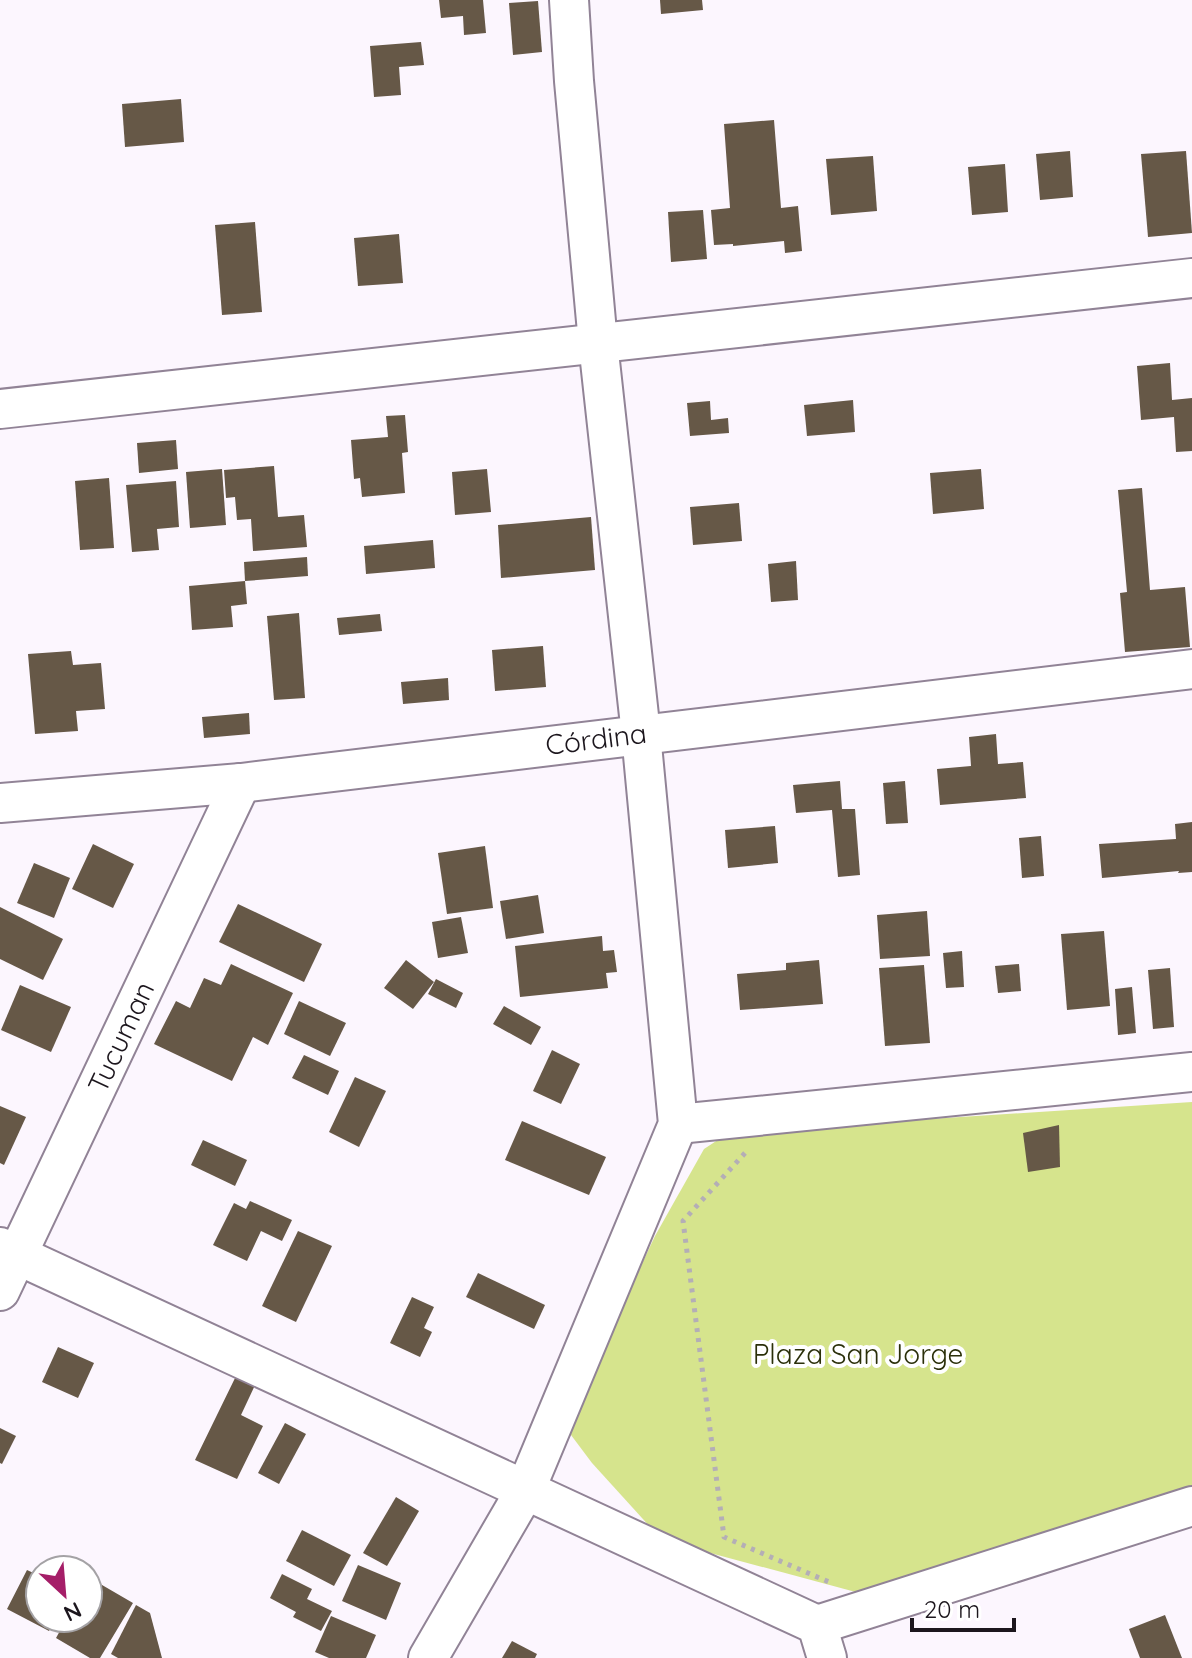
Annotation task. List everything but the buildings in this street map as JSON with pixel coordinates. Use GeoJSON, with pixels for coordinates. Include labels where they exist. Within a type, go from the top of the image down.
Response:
{"type":"FeatureCollection","features":[{"type":"Feature","properties":{"kind":"street"},"geometry":{"type":"LineString","coordinates":[[428,1658],[525,1491],[678,1124],[641,734],[598,343],[569,0]]}},
{"type":"Feature","properties":{"kind":"street"},"geometry":{"type":"LineString","coordinates":[[0,409],[1192,278]]}},
{"type":"Feature","properties":{"kind":"street","name":"Córdina"},"geometry":{"type":"LineString","coordinates":[[0,803],[241,783],[1192,669]]}},
{"type":"Feature","properties":{"kind":"street","name":"Tucuman"},"geometry":{"type":"LineString","coordinates":[[0,1291],[9,1251],[241,783]]}},
{"type":"Feature","properties":{"kind":"street"},"geometry":{"type":"LineString","coordinates":[[678,1124],[1192,1072]]}},
{"type":"Feature","properties":{"kind":"street"},"geometry":{"type":"LineString","coordinates":[[9,1251],[780,1606],[822,1641],[1192,1506]]}},
{"type":"Feature","properties":{"kind":"path"},"geometry":{"type":"LineString","coordinates":[[746,1152],[683,1221],[724,1537],[828,1582],[841,1582]]}},
{"type":"Feature","properties":{"kind":"green space","name":"Plaza San Jorge"},"geometry":{"type":"Polygon","coordinates":[[[1192,1102],[1192,1487],[863,1594],[662,1540],[592,1463],[565,1427],[655,1236],[704,1149],[730,1132],[1192,1102]]]}}]}
